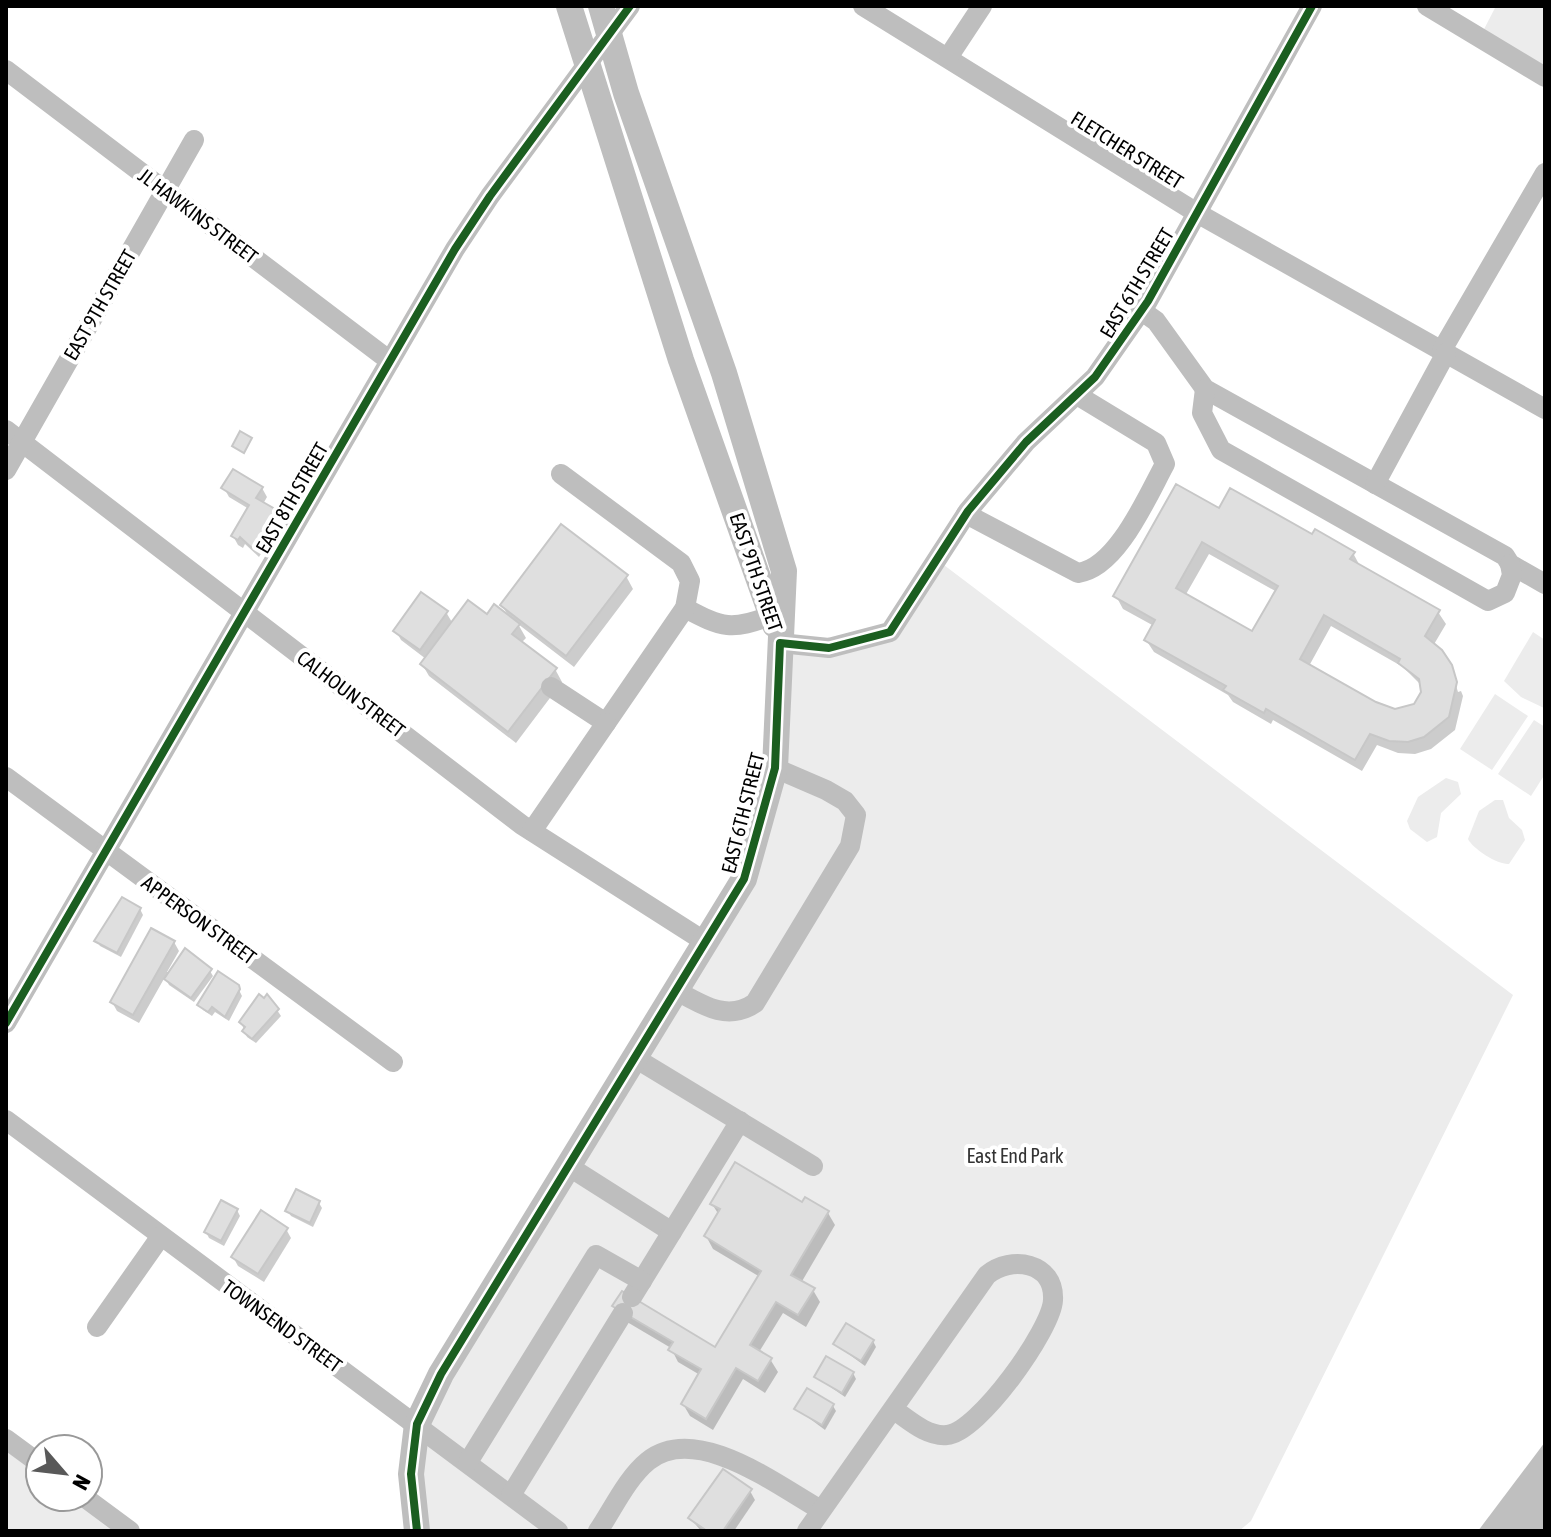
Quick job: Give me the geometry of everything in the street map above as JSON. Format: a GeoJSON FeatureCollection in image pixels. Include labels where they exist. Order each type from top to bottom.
{"type":"FeatureCollection","features":[{"type":"Feature","properties":{"kind":"main road","name":"EAST 9TH STREET"},"geometry":{"type":"LineString","coordinates":[[569,6],[681,360],[780,643]]}},
{"type":"Feature","properties":{"kind":"main road","name":"EAST 9TH STREET"},"geometry":{"type":"LineString","coordinates":[[601,6],[626,93],[724,373],[784,571],[780,643]]}},
{"type":"Feature","properties":{"kind":"main road","name":"EAST 6TH STREET"},"geometry":{"type":"LineString","coordinates":[[417,1531],[411,1474],[417,1424],[441,1374],[744,879],[775,768],[780,643]]}},
{"type":"Feature","properties":{"kind":"street","name":"EAST 8TH STREET"},"geometry":{"type":"LineString","coordinates":[[6,1023],[390,361],[490,196],[630,6]]}},
{"type":"Feature","properties":{"kind":"street","name":"FLETCHER STREET"},"geometry":{"type":"LineString","coordinates":[[863,6],[949,56],[1197,213],[1545,409]]}},
{"type":"Feature","properties":{"kind":"street"},"geometry":{"type":"LineString","coordinates":[[949,56],[982,6]]}},
{"type":"Feature","properties":{"kind":"street","name":"EAST 6TH STREET"},"geometry":{"type":"LineString","coordinates":[[780,643],[829,648],[890,632],[966,514],[1026,442],[1077,395],[1142,311],[1312,6]]}},
{"type":"Feature","properties":{"kind":"street"},"geometry":{"type":"LineString","coordinates":[[1427,6],[1545,77]]}},
{"type":"Feature","properties":{"kind":"street","name":"JL HAWKINS STREET"},"geometry":{"type":"LineString","coordinates":[[6,70],[390,361]]}},
{"type":"Feature","properties":{"kind":"street","name":"EAST 9TH STREET"},"geometry":{"type":"LineString","coordinates":[[6,470],[14,436],[194,140]]}},
{"type":"Feature","properties":{"kind":"street"},"geometry":{"type":"LineString","coordinates":[[1375,484],[1444,352],[1545,173]]}},
{"type":"Feature","properties":{"kind":"street"},"geometry":{"type":"LineString","coordinates":[[1142,311],[1156,321],[1205,389],[1505,556],[1512,575],[1505,593],[1488,601],[1391,549],[1221,450],[1202,413],[1205,389]]}},
{"type":"Feature","properties":{"kind":"street"},"geometry":{"type":"LineString","coordinates":[[966,514],[1078,573],[1092,571],[1110,555],[1165,464],[1163,454],[1156,443],[1077,395]]}},
{"type":"Feature","properties":{"kind":"street","name":"CALHOUN STREET"},"geometry":{"type":"LineString","coordinates":[[14,436],[532,831],[707,943]]}},
{"type":"Feature","properties":{"kind":"street"},"geometry":{"type":"LineString","coordinates":[[532,831],[685,608],[690,581],[681,563],[561,474]]}},
{"type":"Feature","properties":{"kind":"street"},"geometry":{"type":"LineString","coordinates":[[1510,564],[1545,584]]}},
{"type":"Feature","properties":{"kind":"street"},"geometry":{"type":"LineString","coordinates":[[685,608],[718,625],[732,628],[772,615]]}},
{"type":"Feature","properties":{"kind":"street"},"geometry":{"type":"LineString","coordinates":[[551,687],[606,723]]}},
{"type":"Feature","properties":{"kind":"street"},"geometry":{"type":"LineString","coordinates":[[677,991],[720,1011],[733,1013],[755,1003],[850,846],[856,815],[845,801],[775,768]]}},
{"type":"Feature","properties":{"kind":"street","name":"APPERSON STREET"},"geometry":{"type":"LineString","coordinates":[[6,777],[393,1062]]}},
{"type":"Feature","properties":{"kind":"street"},"geometry":{"type":"LineString","coordinates":[[635,1058],[813,1166]]}},
{"type":"Feature","properties":{"kind":"street","name":"TOWNSEND STREET"},"geometry":{"type":"LineString","coordinates":[[6,1120],[558,1531]]}},
{"type":"Feature","properties":{"kind":"street"},"geometry":{"type":"LineString","coordinates":[[511,1495],[740,1121]]}},
{"type":"Feature","properties":{"kind":"street"},"geometry":{"type":"LineString","coordinates":[[568,1166],[672,1232]]}},
{"type":"Feature","properties":{"kind":"street"},"geometry":{"type":"LineString","coordinates":[[97,1327],[161,1236]]}},
{"type":"Feature","properties":{"kind":"street"},"geometry":{"type":"LineString","coordinates":[[468,1462],[596,1255],[632,1297]]}},
{"type":"Feature","properties":{"kind":"street"},"geometry":{"type":"LineString","coordinates":[[807,1531],[987,1275],[999,1265],[1013,1261],[1038,1269],[1053,1292],[1050,1314],[994,1400],[978,1419],[965,1430],[941,1436],[917,1426],[893,1409]]}},
{"type":"Feature","properties":{"kind":"street"},"geometry":{"type":"LineString","coordinates":[[6,1439],[24,1452]]}},
{"type":"Feature","properties":{"kind":"street"},"geometry":{"type":"LineString","coordinates":[[598,1531],[646,1462],[666,1450],[682,1448],[737,1462],[821,1510]]}},
{"type":"Feature","properties":{"kind":"street"},"geometry":{"type":"LineString","coordinates":[[104,1512],[130,1531]]}},
{"type":"Feature","properties":{"kind":"green space"},"geometry":{"type":"Polygon","coordinates":[[[1496,6],[1545,6],[1545,74],[1480,37],[1496,6]]]}},
{"type":"Feature","properties":{"kind":"green space","name":"East End Park"},"geometry":{"type":"Polygon","coordinates":[[[936,559],[1513,995],[1251,1521],[1239,1531],[420,1531],[417,1424],[757,835],[780,643],[890,632],[936,559]]]}},
{"type":"Feature","properties":{"kind":"green space"},"geometry":{"type":"Polygon","coordinates":[[[1533,632],[1545,640],[1544,708],[1521,697],[1504,681],[1533,632]]]}},
{"type":"Feature","properties":{"kind":"green space"},"geometry":{"type":"Polygon","coordinates":[[[1495,694],[1528,716],[1492,770],[1460,749],[1495,694]]]}},
{"type":"Feature","properties":{"kind":"green space"},"geometry":{"type":"Polygon","coordinates":[[[1534,720],[1545,727],[1545,774],[1531,796],[1498,774],[1534,720]]]}},
{"type":"Feature","properties":{"kind":"green space"},"geometry":{"type":"Polygon","coordinates":[[[1446,778],[1458,782],[1461,794],[1441,813],[1437,837],[1427,842],[1410,829],[1407,821],[1418,797],[1446,778]]]}},
{"type":"Feature","properties":{"kind":"green space"},"geometry":{"type":"Polygon","coordinates":[[[1495,800],[1503,800],[1509,818],[1522,830],[1525,840],[1509,864],[1486,856],[1468,839],[1479,811],[1495,800]]]}},
{"type":"Feature","properties":{"kind":"green space"},"geometry":{"type":"Polygon","coordinates":[[[6,1451],[24,1464],[24,1513],[92,1513],[117,1531],[6,1531],[6,1451]]]}},
{"type":"Feature","properties":{"kind":"shaded area"},"geometry":{"type":"Polygon","coordinates":[[[1545,1442],[1545,1531],[1478,1531],[1545,1442]]]}},
{"type":"Feature","properties":{"kind":"building"},"geometry":{"type":"Polygon","coordinates":[[[240,431],[252,438],[244,453],[232,446],[240,431]]]}},
{"type":"Feature","properties":{"kind":"building"},"geometry":{"type":"Polygon","coordinates":[[[233,469],[263,487],[256,498],[277,510],[254,550],[240,537],[238,540],[231,536],[249,505],[221,488],[233,469]]]}},
{"type":"Feature","properties":{"kind":"building"},"geometry":{"type":"Polygon","coordinates":[[[1176,484],[1219,508],[1230,488],[1312,534],[1315,529],[1355,552],[1350,559],[1440,610],[1425,636],[1442,650],[1452,665],[1457,682],[1449,717],[1424,737],[1408,742],[1389,741],[1370,734],[1355,760],[1266,709],[1264,713],[1223,690],[1226,686],[1144,640],[1155,620],[1113,596],[1176,484]],[[1202,542],[1176,588],[1252,631],[1278,586],[1202,542]],[[1324,615],[1300,659],[1376,702],[1395,709],[1414,704],[1421,692],[1419,679],[1398,663],[1400,659],[1324,615]]]}},
{"type":"Feature","properties":{"kind":"building"},"geometry":{"type":"Polygon","coordinates":[[[561,524],[628,575],[566,656],[500,605],[561,524]]]}},
{"type":"Feature","properties":{"kind":"building"},"geometry":{"type":"Polygon","coordinates":[[[421,592],[448,611],[420,650],[393,631],[421,592]]]}},
{"type":"Feature","properties":{"kind":"building"},"geometry":{"type":"Polygon","coordinates":[[[468,600],[487,614],[494,604],[520,624],[512,634],[557,668],[508,732],[420,664],[468,600]]]}},
{"type":"Feature","properties":{"kind":"building"},"geometry":{"type":"Polygon","coordinates":[[[122,897],[141,908],[117,953],[94,941],[122,897]]]}},
{"type":"Feature","properties":{"kind":"building"},"geometry":{"type":"Polygon","coordinates":[[[151,928],[175,941],[133,1015],[110,1002],[151,928]]]}},
{"type":"Feature","properties":{"kind":"building"},"geometry":{"type":"Polygon","coordinates":[[[185,948],[212,969],[191,998],[164,979],[185,948]]]}},
{"type":"Feature","properties":{"kind":"building"},"geometry":{"type":"Polygon","coordinates":[[[218,971],[239,985],[240,989],[225,1017],[212,1007],[208,1012],[197,1005],[218,971]]]}},
{"type":"Feature","properties":{"kind":"building"},"geometry":{"type":"Polygon","coordinates":[[[259,994],[264,998],[267,994],[279,1009],[252,1039],[242,1031],[245,1027],[239,1022],[259,994]]]}},
{"type":"Feature","properties":{"kind":"building"},"geometry":{"type":"Polygon","coordinates":[[[735,1162],[802,1202],[805,1197],[829,1211],[791,1275],[815,1288],[798,1315],[776,1302],[750,1345],[772,1358],[758,1381],[736,1368],[706,1419],[681,1404],[701,1369],[668,1350],[673,1342],[612,1306],[622,1291],[715,1347],[761,1271],[704,1236],[720,1209],[710,1204],[735,1162]]]}},
{"type":"Feature","properties":{"kind":"building"},"geometry":{"type":"Polygon","coordinates":[[[296,1189],[320,1201],[310,1223],[285,1211],[296,1189]]]}},
{"type":"Feature","properties":{"kind":"building"},"geometry":{"type":"Polygon","coordinates":[[[221,1200],[238,1209],[221,1241],[204,1232],[221,1200]]]}},
{"type":"Feature","properties":{"kind":"building"},"geometry":{"type":"Polygon","coordinates":[[[261,1210],[288,1228],[258,1274],[231,1257],[261,1210]]]}},
{"type":"Feature","properties":{"kind":"building"},"geometry":{"type":"Polygon","coordinates":[[[846,1323],[874,1340],[861,1361],[833,1344],[846,1323]]]}},
{"type":"Feature","properties":{"kind":"building"},"geometry":{"type":"Polygon","coordinates":[[[826,1356],[854,1372],[842,1393],[814,1377],[826,1356]]]}},
{"type":"Feature","properties":{"kind":"building"},"geometry":{"type":"Polygon","coordinates":[[[807,1388],[834,1404],[822,1425],[794,1409],[807,1388]]]}},
{"type":"Feature","properties":{"kind":"building"},"geometry":{"type":"Polygon","coordinates":[[[723,1469],[752,1489],[723,1531],[707,1531],[688,1518],[723,1469]]]}},
{"type":"Feature","properties":{"kind":"cycle path"},"geometry":{"type":"LineString","coordinates":[[6,1023],[455,249],[490,196],[630,6]]}},
{"type":"Feature","properties":{"kind":"cycle path"},"geometry":{"type":"LineString","coordinates":[[417,1531],[411,1474],[417,1424],[441,1374],[744,879],[775,768],[780,643],[829,648],[890,632],[968,511],[1026,442],[1095,377],[1148,301],[1312,6]]}}]}
